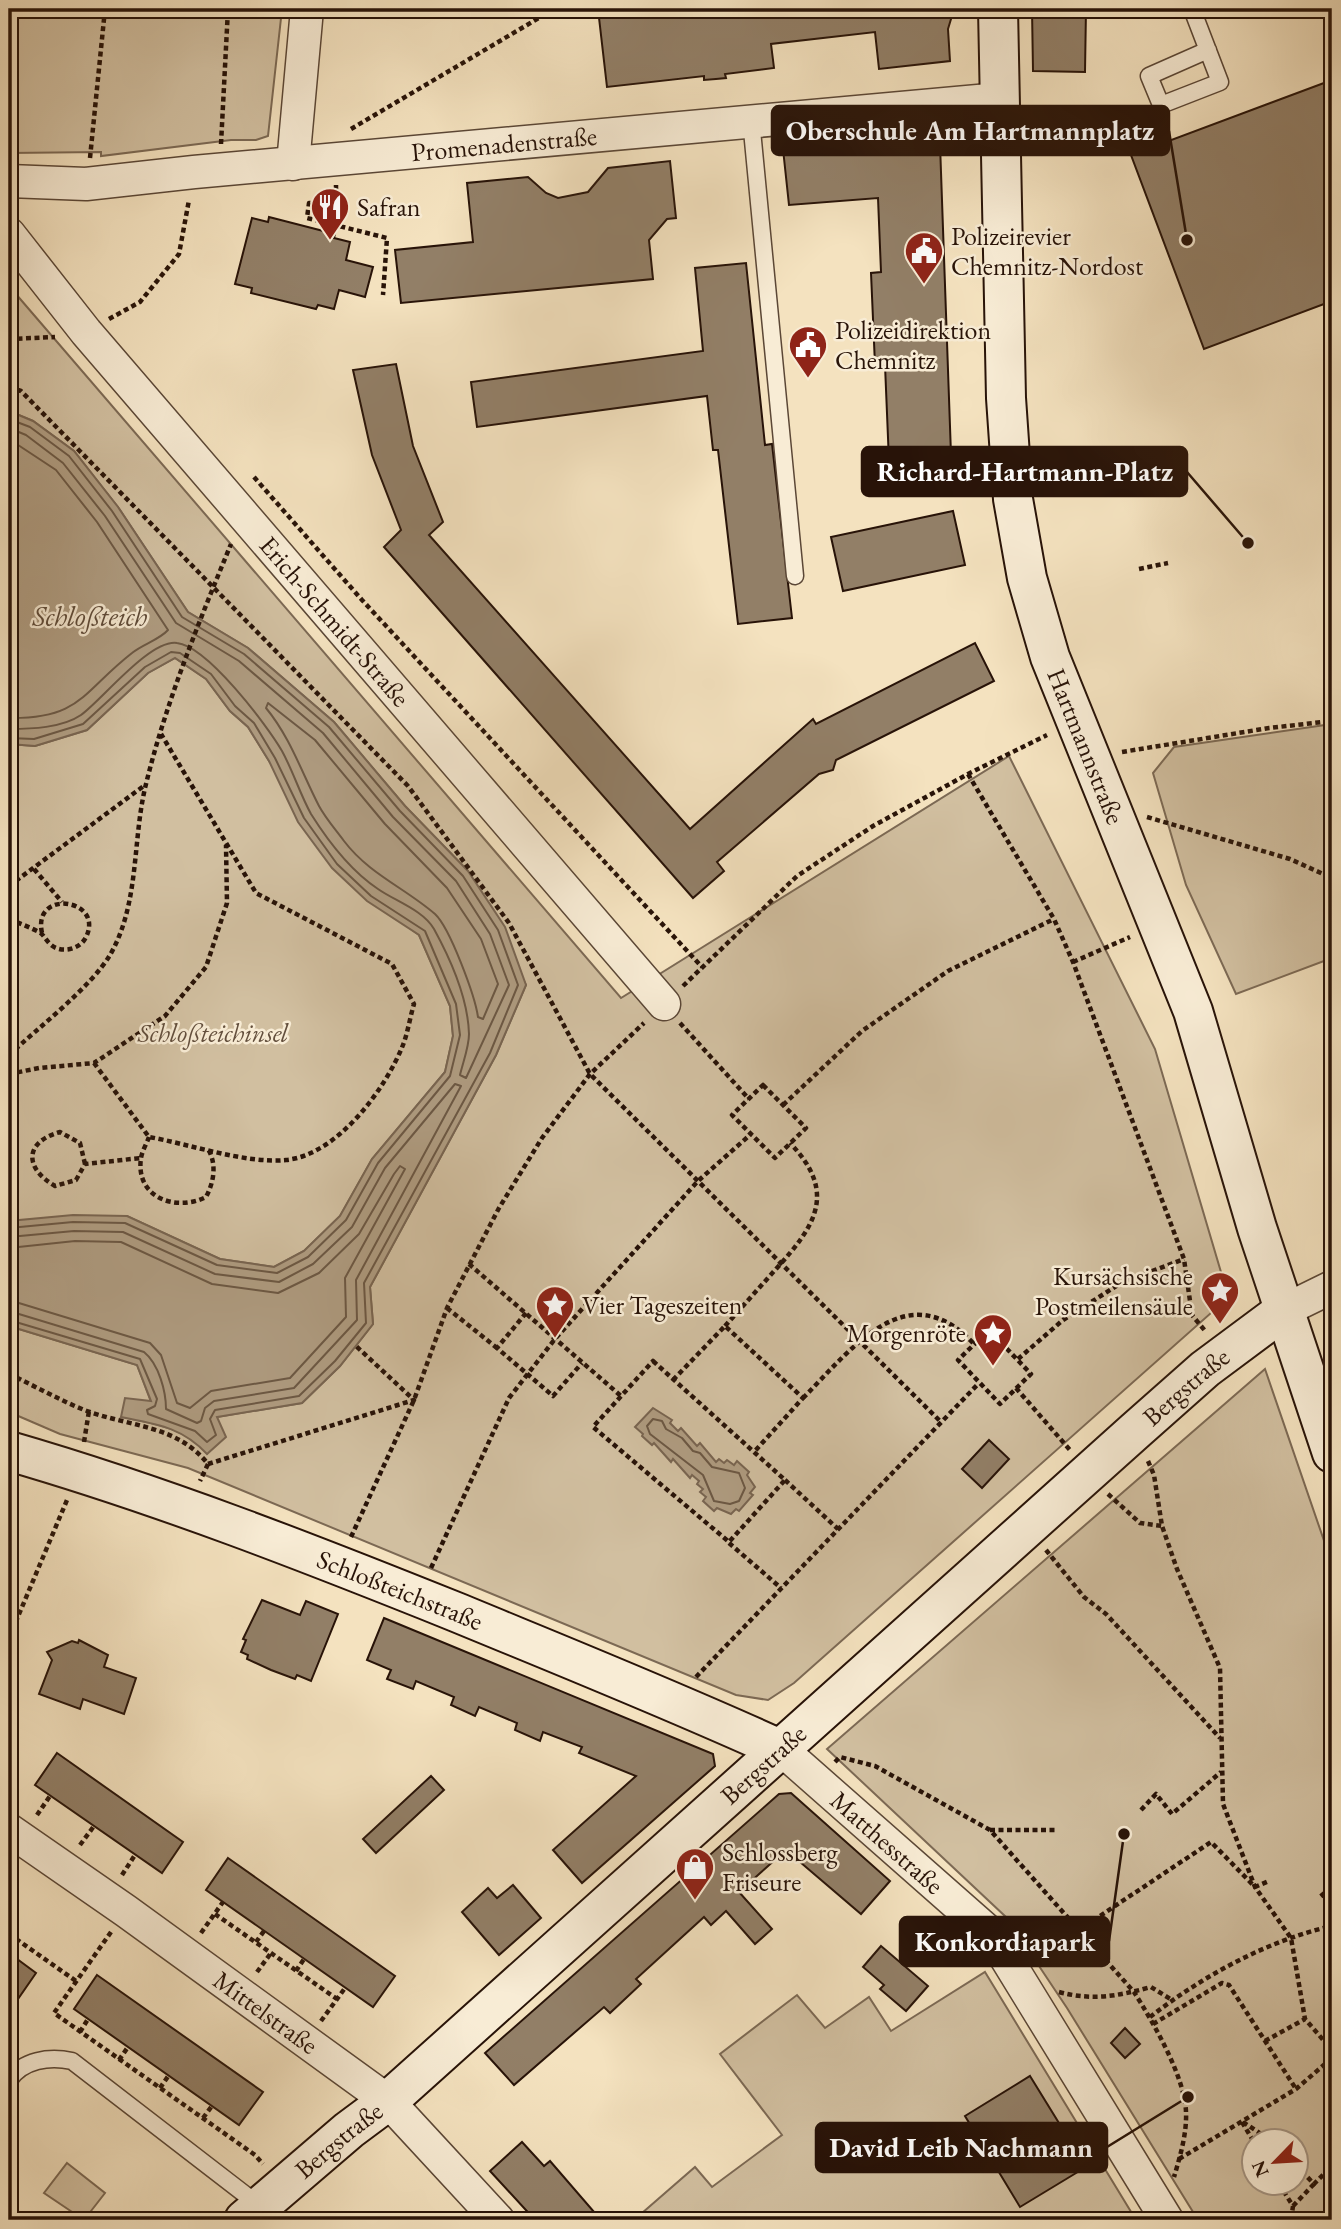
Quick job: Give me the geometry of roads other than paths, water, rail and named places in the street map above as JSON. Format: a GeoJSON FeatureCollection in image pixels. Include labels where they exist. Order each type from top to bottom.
{"type":"FeatureCollection","features":[{"type":"Feature","properties":{"kind":"main road","name":"Hartmannstraße"},"geometry":{"type":"LineString","coordinates":[[998,9],[1006,398],[1013,499],[1034,609],[1193,1011],[1283,1311],[1332,1453]]}},
{"type":"Feature","properties":{"kind":"main road","name":"Bergstraße"},"geometry":{"type":"LineString","coordinates":[[252,2213],[349,2130],[388,2101],[1135,1431],[1224,1355],[1283,1311]]}},
{"type":"Feature","properties":{"kind":"main road","name":"Schloßteichstraße"},"geometry":{"type":"LineString","coordinates":[[9,1451],[79,1471],[338,1565],[674,1701],[782,1750]]}},
{"type":"Feature","properties":{"kind":"street"},"geometry":{"type":"LineString","coordinates":[[293,163],[307,9]]}},
{"type":"Feature","properties":{"kind":"street","name":"Promenadenstraße"},"geometry":{"type":"LineString","coordinates":[[9,181],[86,184],[207,170],[1000,99]]}},
{"type":"Feature","properties":{"kind":"street","name":"Erich-Schmidt-Straße"},"geometry":{"type":"LineString","coordinates":[[9,234],[86,332],[243,517],[663,1004]]}},
{"type":"Feature","properties":{"kind":"street"},"geometry":{"type":"LineString","coordinates":[[1283,1311],[1332,1287]]}},
{"type":"Feature","properties":{"kind":"street","name":"Matthesstraße"},"geometry":{"type":"LineString","coordinates":[[782,1750],[992,1935],[1161,2210]]}},
{"type":"Feature","properties":{"kind":"street","name":"Mittelstraße"},"geometry":{"type":"LineString","coordinates":[[9,1830],[126,1911],[388,2101],[498,2220]]}},
{"type":"Feature","properties":{"kind":"lane"},"geometry":{"type":"LineString","coordinates":[[1192,9],[1208,50]]}},
{"type":"Feature","properties":{"kind":"lane"},"geometry":{"type":"LineString","coordinates":[[751,120],[795,576]]}},
{"type":"Feature","properties":{"kind":"lane"},"geometry":{"type":"LineString","coordinates":[[9,2080],[34,2061],[56,2057],[72,2061],[252,2213]]}},
{"type":"Feature","properties":{"kind":"water","name":"Schloßteich"},"geometry":{"type":"Polygon","coordinates":[[[9,411],[33,421],[74,451],[118,507],[188,612],[248,648],[334,722],[405,806],[468,871],[505,927],[526,985],[496,1055],[370,1287],[373,1324],[340,1366],[302,1403],[217,1417],[226,1437],[207,1454],[178,1432],[121,1417],[125,1398],[151,1401],[137,1365],[9,1326],[9,1221],[73,1215],[127,1216],[220,1259],[274,1267],[304,1251],[340,1216],[372,1159],[445,1072],[453,1036],[450,1006],[419,935],[367,901],[332,868],[298,822],[269,761],[248,727],[230,711],[206,679],[175,658],[148,673],[87,730],[35,746],[9,744],[9,411]]]}},
{"type":"Feature","properties":{"kind":"water"},"geometry":{"type":"Polygon","coordinates":[[[653,1408],[672,1420],[670,1423],[678,1431],[681,1428],[697,1446],[700,1443],[716,1462],[719,1459],[724,1463],[727,1460],[734,1465],[737,1461],[749,1472],[747,1475],[755,1487],[750,1493],[753,1495],[739,1511],[736,1509],[731,1514],[717,1508],[714,1511],[703,1501],[706,1497],[700,1492],[703,1489],[697,1484],[699,1481],[692,1475],[690,1478],[673,1459],[671,1462],[654,1443],[652,1445],[642,1436],[635,1427],[653,1408]]]}},
{"type":"Feature","properties":{"kind":"place","name":"Oberschule Am Hartmannplatz"},"geometry":{"type":"Point","coordinates":[1187,240]}},
{"type":"Feature","properties":{"kind":"place","name":"Safran"},"geometry":{"type":"Point","coordinates":[330,241]}},
{"type":"Feature","properties":{"kind":"place","name":"Polizeirevier Chemnitz-Nordost"},"geometry":{"type":"Point","coordinates":[924,285]}},
{"type":"Feature","properties":{"kind":"place","name":"Polizeidirektion Chemnitz"},"geometry":{"type":"Point","coordinates":[808,379]}},
{"type":"Feature","properties":{"kind":"place","name":"Richard-Hartmann-Platz"},"geometry":{"type":"Point","coordinates":[1248,543]}},
{"type":"Feature","properties":{"kind":"place","name":"Kursächsische Postmeilensäule"},"geometry":{"type":"Point","coordinates":[1220,1325]}},
{"type":"Feature","properties":{"kind":"place","name":"Vier Tageszeiten"},"geometry":{"type":"Point","coordinates":[555,1339]}},
{"type":"Feature","properties":{"kind":"place","name":"Morgenröte"},"geometry":{"type":"Point","coordinates":[993,1367]}},
{"type":"Feature","properties":{"kind":"place","name":"Konkordiapark"},"geometry":{"type":"Point","coordinates":[1124,1834]}},
{"type":"Feature","properties":{"kind":"place","name":"Schlossberg Friseure"},"geometry":{"type":"Point","coordinates":[695,1901]}},
{"type":"Feature","properties":{"kind":"place","name":"David Leib Nachmann"},"geometry":{"type":"Point","coordinates":[1188,2097]}},
{"type":"Feature","properties":{"kind":"park label","name":"Schloßteichinsel"},"geometry":{"type":"Point","coordinates":[213,1033]}}]}
